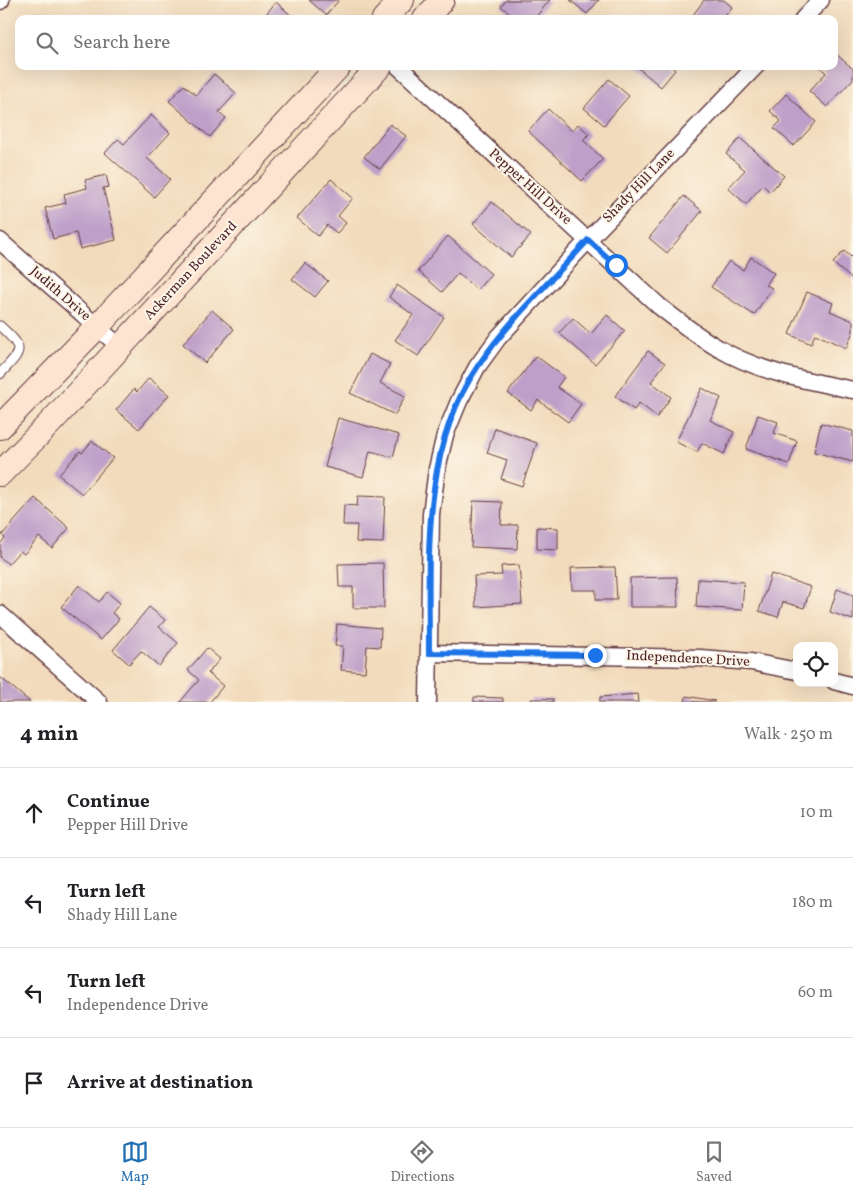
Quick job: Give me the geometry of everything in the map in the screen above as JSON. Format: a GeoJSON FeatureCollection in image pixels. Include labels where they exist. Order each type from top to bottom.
{"type":"FeatureCollection","features":[{"type":"Feature","properties":{"kind":"street"},"geometry":{"type":"LineString","coordinates":[[388,15],[402,0]]}},
{"type":"Feature","properties":{"kind":"street"},"geometry":{"type":"LineString","coordinates":[[428,15],[442,0]]}},
{"type":"Feature","properties":{"kind":"street"},"geometry":{"type":"LineString","coordinates":[[807,15],[821,0]]}},
{"type":"Feature","properties":{"kind":"street"},"geometry":{"type":"LineString","coordinates":[[0,427],[97,327],[335,70]]}},
{"type":"Feature","properties":{"kind":"street","name":"Ackerman Boulevard"},"geometry":{"type":"LineString","coordinates":[[0,474],[376,70]]}},
{"type":"Feature","properties":{"kind":"street","name":"Pepper Hill Drive"},"geometry":{"type":"LineString","coordinates":[[402,70],[659,306],[686,328],[719,349],[754,365],[774,372],[853,390]]}},
{"type":"Feature","properties":{"kind":"street","name":"Shady Hill Lane"},"geometry":{"type":"LineString","coordinates":[[428,702],[431,514],[436,469],[456,409],[477,367],[498,338],[588,240],[752,70]]}},
{"type":"Feature","properties":{"kind":"street","name":"Judith Drive"},"geometry":{"type":"LineString","coordinates":[[0,242],[120,347]]}},
{"type":"Feature","properties":{"kind":"street"},"geometry":{"type":"LineString","coordinates":[[0,614],[99,702]]}},
{"type":"Feature","properties":{"kind":"street","name":"Independence Drive"},"geometry":{"type":"LineString","coordinates":[[429,653],[700,658],[751,662],[793,670]]}},
{"type":"Feature","properties":{"kind":"street"},"geometry":{"type":"LineString","coordinates":[[838,682],[853,686]]}},
{"type":"Feature","properties":{"kind":"lane"},"geometry":{"type":"LineString","coordinates":[[0,326],[15,340],[19,349],[18,354],[0,374]]}},
{"type":"Feature","properties":{"kind":"building"},"geometry":{"type":"Polygon","coordinates":[[[309,0],[339,0],[326,15],[309,0]]]}},
{"type":"Feature","properties":{"kind":"building"},"geometry":{"type":"Polygon","coordinates":[[[506,0],[550,0],[537,15],[511,15],[501,6],[506,0]]]}},
{"type":"Feature","properties":{"kind":"building"},"geometry":{"type":"Polygon","coordinates":[[[570,0],[599,0],[587,14],[570,0]]]}},
{"type":"Feature","properties":{"kind":"building"},"geometry":{"type":"Polygon","coordinates":[[[704,0],[724,0],[732,7],[726,15],[693,15],[704,0]]]}},
{"type":"Feature","properties":{"kind":"building"},"geometry":{"type":"Polygon","coordinates":[[[276,2],[291,15],[265,15],[276,2]]]}},
{"type":"Feature","properties":{"kind":"building"},"geometry":{"type":"Polygon","coordinates":[[[838,56],[853,69],[853,79],[827,107],[809,91],[826,73],[823,70],[838,70],[838,56]]]}},
{"type":"Feature","properties":{"kind":"building"},"geometry":{"type":"Polygon","coordinates":[[[641,70],[675,70],[661,87],[641,70]]]}},
{"type":"Feature","properties":{"kind":"building"},"geometry":{"type":"Polygon","coordinates":[[[214,74],[236,93],[219,112],[226,118],[210,137],[169,101],[184,85],[196,95],[214,74]]]}},
{"type":"Feature","properties":{"kind":"building"},"geometry":{"type":"Polygon","coordinates":[[[609,79],[629,96],[604,125],[584,108],[609,79]]]}},
{"type":"Feature","properties":{"kind":"building"},"geometry":{"type":"Polygon","coordinates":[[[786,94],[816,122],[794,146],[774,128],[781,121],[770,111],[786,94]]]}},
{"type":"Feature","properties":{"kind":"building"},"geometry":{"type":"Polygon","coordinates":[[[548,109],[572,131],[578,124],[589,134],[583,140],[603,159],[582,181],[528,131],[548,109]]]}},
{"type":"Feature","properties":{"kind":"building"},"geometry":{"type":"Polygon","coordinates":[[[151,115],[170,133],[147,158],[170,179],[154,197],[105,153],[118,139],[124,144],[151,115]]]}},
{"type":"Feature","properties":{"kind":"building"},"geometry":{"type":"Polygon","coordinates":[[[390,124],[406,136],[380,169],[364,157],[390,124]]]}},
{"type":"Feature","properties":{"kind":"building"},"geometry":{"type":"Polygon","coordinates":[[[740,138],[784,176],[770,192],[763,185],[746,204],[728,188],[745,170],[726,154],[740,138]]]}},
{"type":"Feature","properties":{"kind":"building"},"geometry":{"type":"Polygon","coordinates":[[[106,175],[109,187],[103,188],[116,240],[80,249],[76,233],[53,239],[45,208],[66,203],[64,194],[87,188],[85,180],[106,175]]]}},
{"type":"Feature","properties":{"kind":"building"},"geometry":{"type":"Polygon","coordinates":[[[331,179],[353,198],[338,216],[346,223],[337,233],[327,225],[318,236],[297,218],[331,179]]]}},
{"type":"Feature","properties":{"kind":"building"},"geometry":{"type":"Polygon","coordinates":[[[684,196],[702,211],[667,253],[649,238],[684,196]]]}},
{"type":"Feature","properties":{"kind":"building"},"geometry":{"type":"Polygon","coordinates":[[[492,202],[531,235],[511,257],[473,224],[492,202]]]}},
{"type":"Feature","properties":{"kind":"building"},"geometry":{"type":"Polygon","coordinates":[[[448,236],[491,274],[477,290],[458,273],[442,292],[418,271],[448,236]]]}},
{"type":"Feature","properties":{"kind":"building"},"geometry":{"type":"Polygon","coordinates":[[[844,251],[851,257],[853,255],[853,280],[833,263],[844,251]]]}},
{"type":"Feature","properties":{"kind":"building"},"geometry":{"type":"Polygon","coordinates":[[[751,257],[774,273],[766,285],[772,288],[754,315],[711,287],[729,261],[743,270],[751,257]]]}},
{"type":"Feature","properties":{"kind":"building"},"geometry":{"type":"Polygon","coordinates":[[[305,263],[328,281],[315,297],[292,279],[305,263]]]}},
{"type":"Feature","properties":{"kind":"building"},"geometry":{"type":"Polygon","coordinates":[[[397,285],[444,317],[418,356],[395,340],[413,315],[389,297],[397,285]]]}},
{"type":"Feature","properties":{"kind":"building"},"geometry":{"type":"Polygon","coordinates":[[[807,292],[833,303],[830,311],[853,321],[853,332],[846,348],[815,334],[811,344],[789,334],[807,292]]]}},
{"type":"Feature","properties":{"kind":"building"},"geometry":{"type":"Polygon","coordinates":[[[212,310],[234,329],[205,363],[183,344],[212,310]]]}},
{"type":"Feature","properties":{"kind":"building"},"geometry":{"type":"Polygon","coordinates":[[[607,315],[625,331],[595,364],[559,333],[573,318],[591,334],[607,315]]]}},
{"type":"Feature","properties":{"kind":"building"},"geometry":{"type":"Polygon","coordinates":[[[648,351],[665,363],[651,382],[671,397],[657,417],[639,403],[634,410],[615,396],[648,351]]]}},
{"type":"Feature","properties":{"kind":"building"},"geometry":{"type":"Polygon","coordinates":[[[370,354],[390,364],[380,383],[405,396],[395,415],[350,393],[370,354]]]}},
{"type":"Feature","properties":{"kind":"building"},"geometry":{"type":"Polygon","coordinates":[[[536,356],[564,377],[557,387],[581,404],[568,422],[538,400],[531,410],[508,393],[536,356]]]}},
{"type":"Feature","properties":{"kind":"building"},"geometry":{"type":"Polygon","coordinates":[[[149,378],[169,395],[139,429],[116,410],[134,389],[137,392],[149,378]]]}},
{"type":"Feature","properties":{"kind":"building"},"geometry":{"type":"Polygon","coordinates":[[[702,388],[721,398],[710,420],[734,432],[724,454],[702,443],[697,452],[676,442],[702,388]]]}},
{"type":"Feature","properties":{"kind":"building"},"geometry":{"type":"Polygon","coordinates":[[[758,415],[778,422],[774,433],[797,441],[789,464],[746,449],[758,415]]]}},
{"type":"Feature","properties":{"kind":"building"},"geometry":{"type":"Polygon","coordinates":[[[338,418],[399,435],[393,457],[370,451],[363,477],[325,467],[338,418]]]}},
{"type":"Feature","properties":{"kind":"building"},"geometry":{"type":"Polygon","coordinates":[[[821,423],[853,431],[853,462],[814,452],[821,423]]]}},
{"type":"Feature","properties":{"kind":"building"},"geometry":{"type":"Polygon","coordinates":[[[495,428],[537,443],[522,486],[501,479],[507,460],[487,453],[495,428]]]}},
{"type":"Feature","properties":{"kind":"building"},"geometry":{"type":"Polygon","coordinates":[[[92,441],[113,458],[82,494],[59,475],[80,451],[82,453],[92,441]]]}},
{"type":"Feature","properties":{"kind":"building"},"geometry":{"type":"Polygon","coordinates":[[[358,496],[385,497],[383,543],[356,542],[357,525],[343,525],[344,505],[357,506],[358,496]]]}},
{"type":"Feature","properties":{"kind":"building"},"geometry":{"type":"Polygon","coordinates":[[[35,498],[69,528],[52,548],[39,537],[24,554],[20,551],[8,564],[0,557],[0,544],[5,538],[2,535],[35,498]]]}},
{"type":"Feature","properties":{"kind":"building"},"geometry":{"type":"Polygon","coordinates":[[[473,501],[502,502],[501,525],[518,525],[517,549],[471,547],[473,501]]]}},
{"type":"Feature","properties":{"kind":"building"},"geometry":{"type":"Polygon","coordinates":[[[537,527],[558,528],[558,550],[537,549],[537,527]]]}},
{"type":"Feature","properties":{"kind":"building"},"geometry":{"type":"Polygon","coordinates":[[[383,563],[384,608],[353,608],[353,587],[339,587],[338,564],[383,563]]]}},
{"type":"Feature","properties":{"kind":"building"},"geometry":{"type":"Polygon","coordinates":[[[519,565],[522,604],[476,607],[474,576],[502,575],[501,566],[519,565]]]}},
{"type":"Feature","properties":{"kind":"building"},"geometry":{"type":"Polygon","coordinates":[[[615,567],[617,600],[596,600],[596,590],[572,590],[571,568],[615,567]]]}},
{"type":"Feature","properties":{"kind":"building"},"geometry":{"type":"Polygon","coordinates":[[[771,574],[811,587],[804,608],[783,602],[778,617],[759,611],[771,574]]]}},
{"type":"Feature","properties":{"kind":"building"},"geometry":{"type":"Polygon","coordinates":[[[677,577],[678,607],[630,607],[630,578],[677,577]]]}},
{"type":"Feature","properties":{"kind":"building"},"geometry":{"type":"Polygon","coordinates":[[[698,579],[744,582],[742,610],[696,607],[698,579]]]}},
{"type":"Feature","properties":{"kind":"building"},"geometry":{"type":"Polygon","coordinates":[[[79,585],[99,602],[107,592],[120,603],[112,613],[119,619],[101,640],[61,607],[79,585]]]}},
{"type":"Feature","properties":{"kind":"building"},"geometry":{"type":"Polygon","coordinates":[[[837,589],[853,595],[853,620],[830,612],[837,589]]]}},
{"type":"Feature","properties":{"kind":"building"},"geometry":{"type":"Polygon","coordinates":[[[149,607],[165,620],[159,627],[178,643],[159,666],[141,651],[129,664],[113,650],[149,607]]]}},
{"type":"Feature","properties":{"kind":"building"},"geometry":{"type":"Polygon","coordinates":[[[337,624],[381,628],[380,647],[367,646],[365,672],[341,670],[343,646],[335,646],[337,624]]]}},
{"type":"Feature","properties":{"kind":"building"},"geometry":{"type":"Polygon","coordinates":[[[207,648],[220,659],[208,673],[223,686],[210,702],[180,702],[199,680],[188,670],[207,648]]]}},
{"type":"Feature","properties":{"kind":"building"},"geometry":{"type":"Polygon","coordinates":[[[0,677],[30,702],[0,702],[0,677]]]}},
{"type":"Feature","properties":{"kind":"building"},"geometry":{"type":"Polygon","coordinates":[[[638,694],[639,702],[600,702],[600,697],[638,694]]]}},
{"type":"Feature","properties":{"kind":"building"},"geometry":{"type":"Polygon","coordinates":[[[686,696],[715,701],[685,702],[686,696]]]}},
{"type":"Feature","properties":{"kind":"building"},"geometry":{"type":"Polygon","coordinates":[[[474,697],[503,698],[503,702],[474,702],[474,697]]]}},
{"type":"Feature","properties":{"kind":"building"},"geometry":{"type":"Polygon","coordinates":[[[531,699],[553,699],[553,702],[531,702],[531,699]]]}},
{"type":"Feature","properties":{"kind":"route"},"geometry":{"type":"LineString","coordinates":[[595,655],[429,653],[431,514],[436,469],[446,435],[459,401],[477,367],[498,338],[588,240],[616,265]]}}]}
